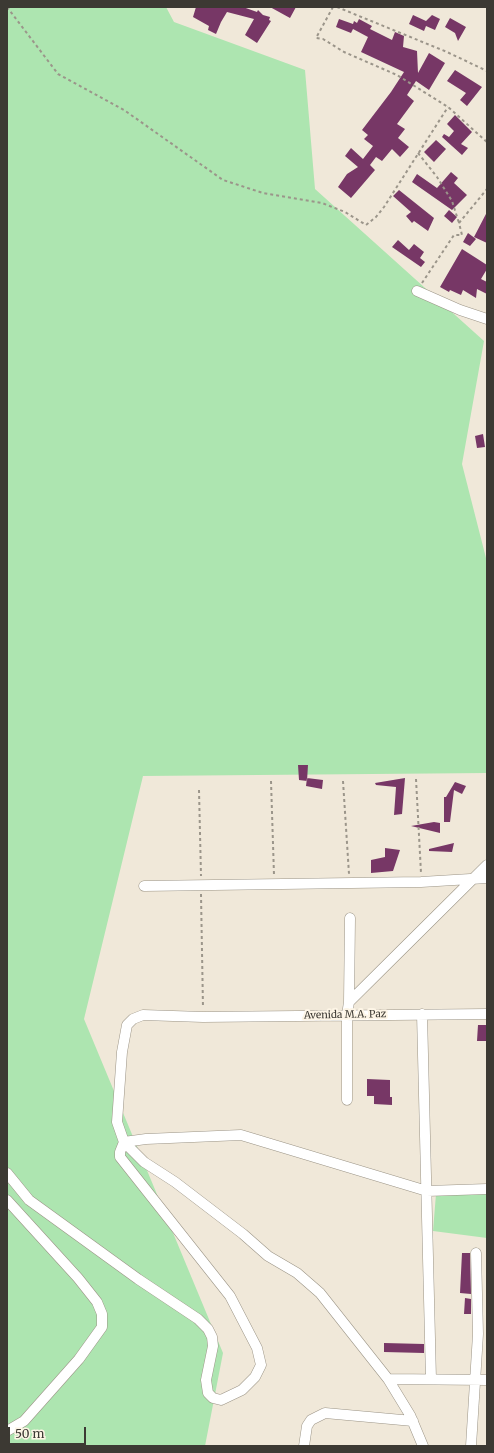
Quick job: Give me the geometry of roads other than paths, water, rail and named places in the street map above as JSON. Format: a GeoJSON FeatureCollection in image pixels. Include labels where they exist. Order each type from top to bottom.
{"type":"FeatureCollection","features":[{"type":"Feature","properties":{"kind":"street"},"geometry":{"type":"LineString","coordinates":[[416,291],[460,310],[487,318]]}},
{"type":"Feature","properties":{"kind":"street"},"geometry":{"type":"LineString","coordinates":[[349,1002],[487,865]]}},
{"type":"Feature","properties":{"kind":"street"},"geometry":{"type":"LineString","coordinates":[[144,886],[421,882],[487,878]]}},
{"type":"Feature","properties":{"kind":"street"},"geometry":{"type":"LineString","coordinates":[[347,1100],[347,1015],[349,1002],[350,918]]}},
{"type":"Feature","properties":{"kind":"street"},"geometry":{"type":"LineString","coordinates":[[422,1014],[431,1379]]}},
{"type":"Feature","properties":{"kind":"street","name":"Avenida M.A. Paz"},"geometry":{"type":"LineString","coordinates":[[124,1142],[117,1122],[122,1052],[127,1025],[133,1019],[143,1015],[203,1017],[487,1014]]}},
{"type":"Feature","properties":{"kind":"street"},"geometry":{"type":"LineString","coordinates":[[124,1142],[146,1139],[241,1134],[426,1191],[487,1189]]}},
{"type":"Feature","properties":{"kind":"street"},"geometry":{"type":"LineString","coordinates":[[7,1173],[29,1200],[138,1279],[198,1319],[208,1329],[212,1337],[213,1346],[206,1380],[208,1393],[213,1398],[221,1400],[242,1390],[255,1377],[262,1365],[258,1348],[230,1296],[120,1157],[120,1152],[124,1142]]}},
{"type":"Feature","properties":{"kind":"street"},"geometry":{"type":"LineString","coordinates":[[124,1142],[144,1162],[175,1182],[268,1256],[297,1273],[320,1293],[388,1379],[413,1421],[423,1446]]}},
{"type":"Feature","properties":{"kind":"street"},"geometry":{"type":"LineString","coordinates":[[7,1200],[78,1278],[97,1302],[102,1314],[102,1328],[80,1359],[24,1421],[7,1431]]}},
{"type":"Feature","properties":{"kind":"street"},"geometry":{"type":"LineString","coordinates":[[471,1446],[475,1380],[482,1334],[476,1253]]}},
{"type":"Feature","properties":{"kind":"street"},"geometry":{"type":"LineString","coordinates":[[388,1379],[487,1380]]}},
{"type":"Feature","properties":{"kind":"street"},"geometry":{"type":"LineString","coordinates":[[304,1446],[307,1426],[311,1420],[325,1413],[413,1421]]}}]}
